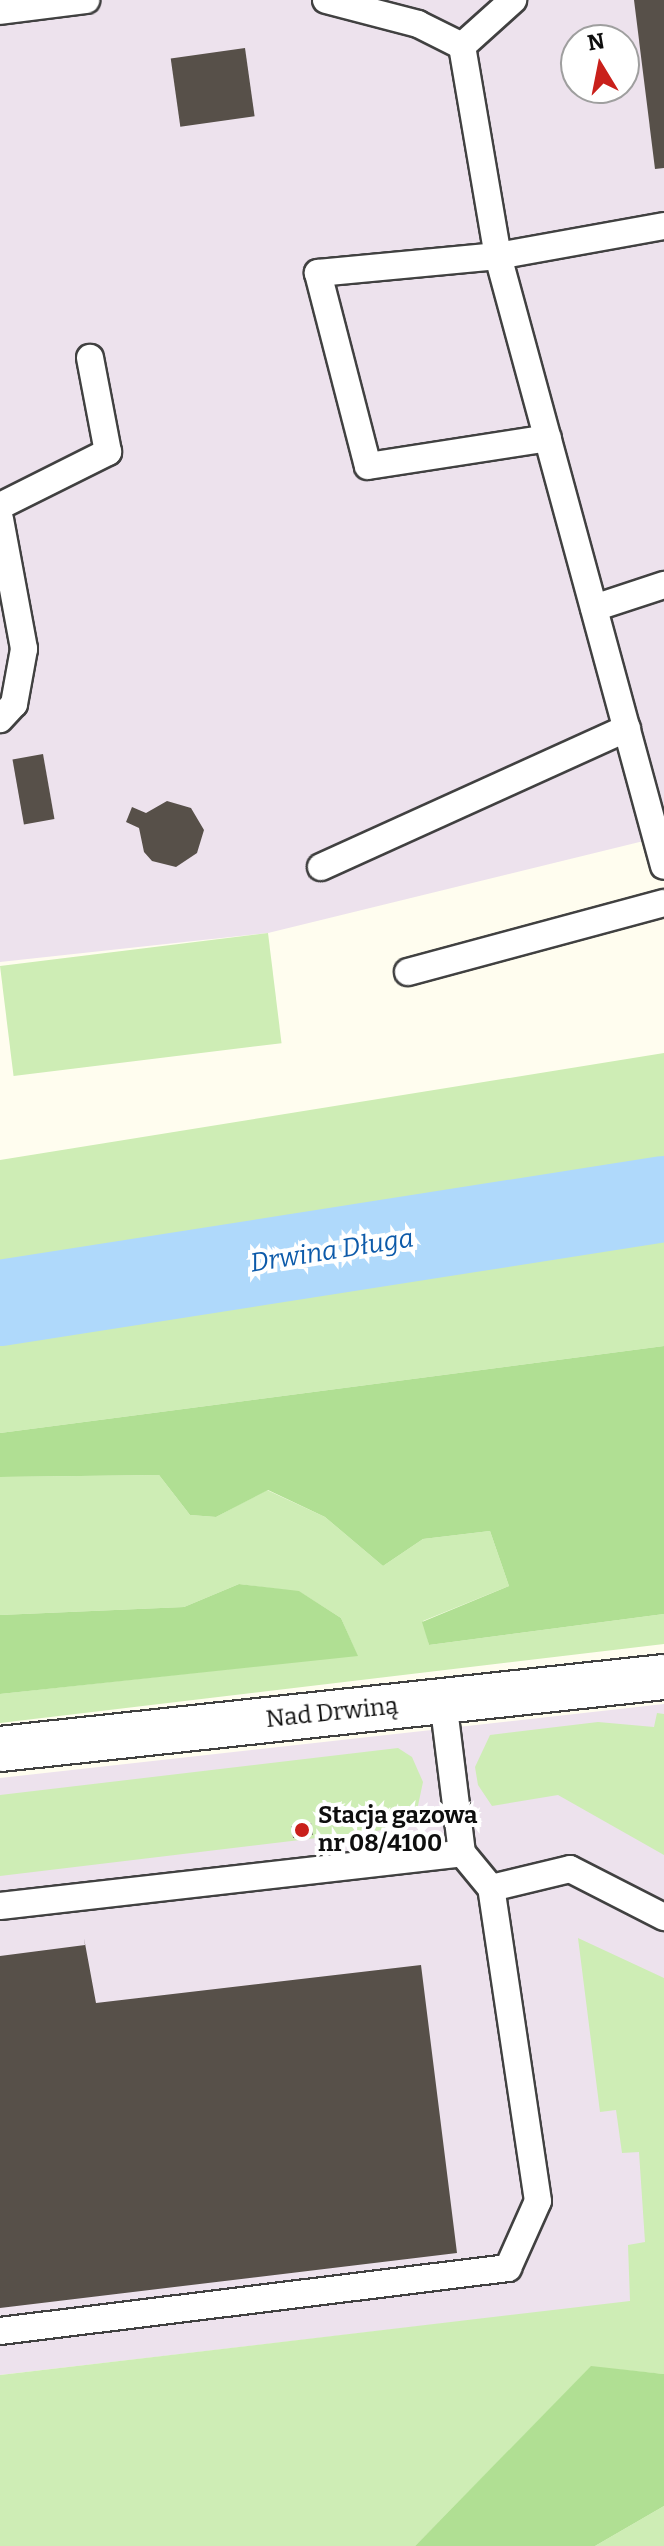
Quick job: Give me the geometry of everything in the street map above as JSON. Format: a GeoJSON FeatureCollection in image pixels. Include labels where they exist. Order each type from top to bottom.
{"type":"FeatureCollection","features":[{"type":"Feature","properties":{"kind":"street","name":"Nad Drwiną"},"geometry":{"type":"LineString","coordinates":[[0,1749],[664,1677]]}},
{"type":"Feature","properties":{"kind":"lane"},"geometry":{"type":"LineString","coordinates":[[0,11],[86,0]]}},
{"type":"Feature","properties":{"kind":"lane"},"geometry":{"type":"LineString","coordinates":[[326,0],[418,24],[462,46]]}},
{"type":"Feature","properties":{"kind":"lane"},"geometry":{"type":"LineString","coordinates":[[462,46],[513,0]]}},
{"type":"Feature","properties":{"kind":"lane"},"geometry":{"type":"LineString","coordinates":[[462,46],[498,256],[664,866]]}},
{"type":"Feature","properties":{"kind":"lane"},"geometry":{"type":"LineString","coordinates":[[548,438],[368,466],[318,273],[498,256],[664,226]]}},
{"type":"Feature","properties":{"kind":"lane"},"geometry":{"type":"LineString","coordinates":[[0,506],[108,452],[90,358]]}},
{"type":"Feature","properties":{"kind":"lane"},"geometry":{"type":"LineString","coordinates":[[0,519],[24,649],[14,704],[0,719]]}},
{"type":"Feature","properties":{"kind":"lane"},"geometry":{"type":"LineString","coordinates":[[594,608],[664,585]]}},
{"type":"Feature","properties":{"kind":"lane"},"geometry":{"type":"LineString","coordinates":[[321,867],[627,728]]}},
{"type":"Feature","properties":{"kind":"lane"},"geometry":{"type":"LineString","coordinates":[[408,972],[664,903]]}},
{"type":"Feature","properties":{"kind":"lane"},"geometry":{"type":"LineString","coordinates":[[0,2331],[508,2268],[538,2201],[491,1888],[462,1853],[443,1700]]}},
{"type":"Feature","properties":{"kind":"lane"},"geometry":{"type":"LineString","coordinates":[[0,1906],[462,1853]]}},
{"type":"Feature","properties":{"kind":"lane"},"geometry":{"type":"LineString","coordinates":[[491,1888],[570,1869],[664,1917]]}},
{"type":"Feature","properties":{"kind":"shaded area"},"geometry":{"type":"Polygon","coordinates":[[[0,0],[664,0],[664,836],[268,933],[0,962],[0,0]]]}},
{"type":"Feature","properties":{"kind":"shaded area"},"geometry":{"type":"Polygon","coordinates":[[[664,1704],[664,2298],[0,2375],[0,1778],[664,1704]]]}},
{"type":"Feature","properties":{"kind":"green space"},"geometry":{"type":"Polygon","coordinates":[[[268,933],[282,1043],[14,1076],[0,966],[268,933]]]}},
{"type":"Feature","properties":{"kind":"green space"},"geometry":{"type":"Polygon","coordinates":[[[664,1053],[664,1346],[0,1433],[0,1160],[664,1053]]]}},
{"type":"Feature","properties":{"kind":"green space"},"geometry":{"type":"Polygon","coordinates":[[[664,1346],[664,1614],[429,1645],[422,1622],[509,1586],[490,1531],[423,1539],[383,1566],[325,1517],[268,1490],[216,1517],[190,1515],[159,1475],[0,1477],[0,1433],[664,1346]]]}},
{"type":"Feature","properties":{"kind":"green space"},"geometry":{"type":"Polygon","coordinates":[[[159,1475],[190,1515],[216,1517],[267,1490],[325,1517],[383,1566],[423,1539],[490,1531],[509,1586],[423,1621],[429,1645],[664,1614],[664,1644],[0,1723],[0,1694],[357,1655],[341,1618],[300,1592],[239,1584],[184,1607],[0,1615],[0,1477],[159,1475]]]}},
{"type":"Feature","properties":{"kind":"green space"},"geometry":{"type":"Polygon","coordinates":[[[239,1584],[299,1591],[341,1618],[358,1656],[0,1694],[0,1615],[184,1607],[239,1584]]]}},
{"type":"Feature","properties":{"kind":"green space"},"geometry":{"type":"Polygon","coordinates":[[[657,1713],[664,1714],[664,1855],[558,1795],[492,1806],[478,1785],[475,1767],[490,1735],[598,1722],[654,1727],[657,1713]]]}},
{"type":"Feature","properties":{"kind":"green space"},"geometry":{"type":"Polygon","coordinates":[[[398,1748],[412,1757],[423,1782],[416,1815],[392,1829],[0,1876],[0,1795],[398,1748]]]}},
{"type":"Feature","properties":{"kind":"green space"},"geometry":{"type":"Polygon","coordinates":[[[578,1938],[664,1978],[664,2374],[591,2367],[415,2546],[0,2546],[0,2375],[630,2301],[628,2245],[645,2242],[639,2152],[622,2153],[616,2110],[600,2112],[578,1938]]]}},
{"type":"Feature","properties":{"kind":"green space"},"geometry":{"type":"Polygon","coordinates":[[[591,2366],[664,2374],[664,2506],[595,2546],[415,2546],[591,2366]]]}},
{"type":"Feature","properties":{"kind":"green space"},"geometry":{"type":"Polygon","coordinates":[[[664,2506],[664,2546],[595,2546],[664,2506]]]}},
{"type":"Feature","properties":{"kind":"building"},"geometry":{"type":"Polygon","coordinates":[[[634,0],[664,0],[664,168],[655,169],[640,48],[640,24],[637,24],[634,0]]]}},
{"type":"Feature","properties":{"kind":"building"},"geometry":{"type":"Polygon","coordinates":[[[245,48],[255,116],[180,127],[171,58],[245,48]]]}},
{"type":"Feature","properties":{"kind":"building"},"geometry":{"type":"Polygon","coordinates":[[[43,754],[54,819],[24,824],[12,759],[43,754]]]}},
{"type":"Feature","properties":{"kind":"building"},"geometry":{"type":"Polygon","coordinates":[[[167,801],[191,808],[204,830],[197,853],[176,867],[152,861],[144,852],[139,828],[126,822],[132,807],[146,813],[167,801]]]}},
{"type":"Feature","properties":{"kind":"building","name":"Stacja gazowa nr 08/4100"},"geometry":{"type":"Polygon","coordinates":[[[311,1823],[313,1835],[293,1838],[291,1826],[311,1823]]]}},
{"type":"Feature","properties":{"kind":"building"},"geometry":{"type":"Polygon","coordinates":[[[84,1938],[96,2003],[421,1965],[457,2253],[0,2308],[0,1956],[85,1945],[84,1938]]]}},
{"type":"Feature","properties":{"kind":"waterway","name":"Drwina Długa"},"geometry":{"type":"LineString","coordinates":[[0,1303],[664,1199]]}},
{"type":"Feature","properties":{"kind":"place","name":"Stacja gazowa nr 08/4100"},"geometry":{"type":"Point","coordinates":[302,1830]}}]}
